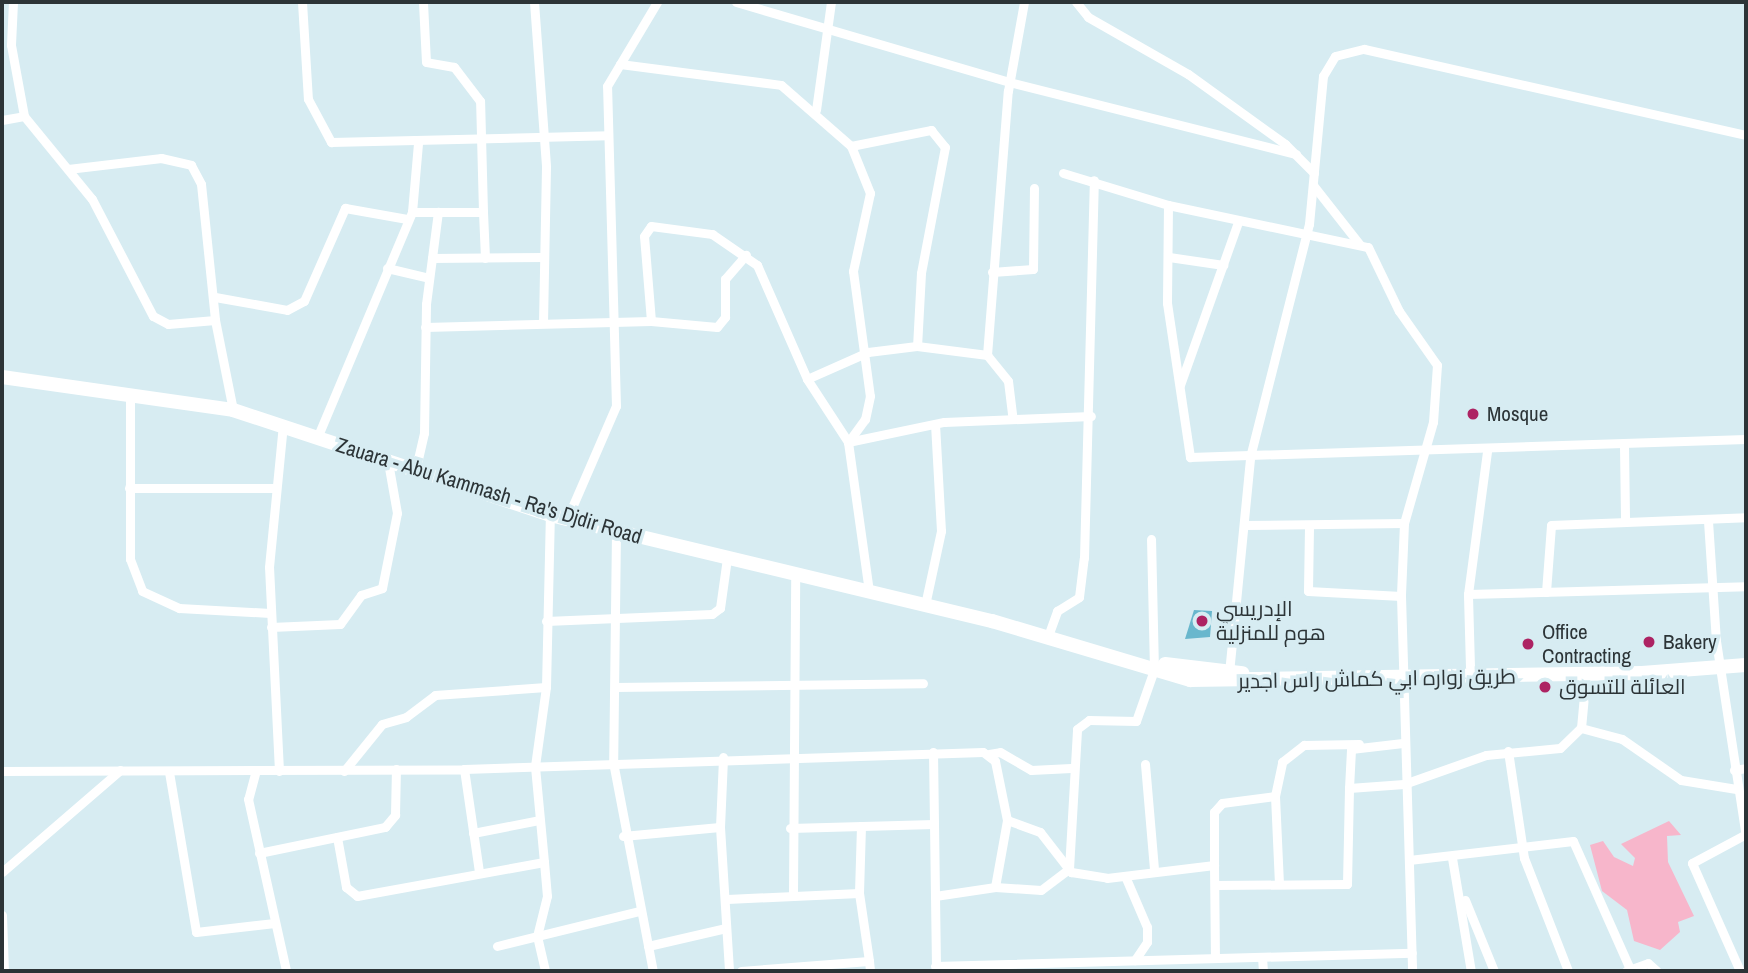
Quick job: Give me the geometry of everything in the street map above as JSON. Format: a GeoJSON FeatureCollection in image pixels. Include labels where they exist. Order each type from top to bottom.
{"type":"FeatureCollection","features":[{"type":"Feature","properties":{"kind":"main road","name":"Zauara - Abu Kammash - Ra's Djdir Road"},"geometry":{"type":"LineString","coordinates":[[2,377],[130,391],[233,410],[550,515],[925,605],[1048,636],[1136,662]]}},
{"type":"Feature","properties":{"kind":"main road"},"geometry":{"type":"LineString","coordinates":[[1191,675],[1408,673],[1470,667],[1720,662],[1746,655]]}},
{"type":"Feature","properties":{"kind":"main road","name":"طريق زواره ابي كماش راس اجدير"},"geometry":{"type":"LineString","coordinates":[[1136,662],[1191,675],[1586,674],[1720,662],[1746,665]]}},
{"type":"Feature","properties":{"kind":"street"},"geometry":{"type":"LineString","coordinates":[[13,2],[11,45],[24,116],[92,199],[153,316],[167,324],[215,320]]}},
{"type":"Feature","properties":{"kind":"street"},"geometry":{"type":"LineString","coordinates":[[302,2],[308,99],[323,137],[337,144],[478,143],[608,135]]}},
{"type":"Feature","properties":{"kind":"street"},"geometry":{"type":"LineString","coordinates":[[422,2],[426,62],[454,67],[466,78],[480,101],[478,143],[485,258]]}},
{"type":"Feature","properties":{"kind":"street"},"geometry":{"type":"LineString","coordinates":[[534,2],[544,139],[543,322]]}},
{"type":"Feature","properties":{"kind":"street"},"geometry":{"type":"LineString","coordinates":[[567,519],[616,406],[607,86],[657,2]]}},
{"type":"Feature","properties":{"kind":"street"},"geometry":{"type":"LineString","coordinates":[[736,2],[1009,82],[1296,154]]}},
{"type":"Feature","properties":{"kind":"street"},"geometry":{"type":"LineString","coordinates":[[816,110],[831,2]]}},
{"type":"Feature","properties":{"kind":"street"},"geometry":{"type":"LineString","coordinates":[[1012,415],[1007,382],[988,355],[992,272],[1009,82],[1024,2]]}},
{"type":"Feature","properties":{"kind":"street"},"geometry":{"type":"LineString","coordinates":[[1076,2],[1088,17],[1188,74],[1296,154],[1314,173]]}},
{"type":"Feature","properties":{"kind":"street"},"geometry":{"type":"LineString","coordinates":[[1229,673],[1250,457],[1305,237],[1323,76],[1335,56],[1353,48],[1746,135]]}},
{"type":"Feature","properties":{"kind":"street"},"geometry":{"type":"LineString","coordinates":[[620,64],[781,85],[816,110],[851,146],[870,193],[853,271],[869,352],[870,396],[864,419],[848,442]]}},
{"type":"Feature","properties":{"kind":"street"},"geometry":{"type":"LineString","coordinates":[[2,120],[24,116]]}},
{"type":"Feature","properties":{"kind":"street"},"geometry":{"type":"LineString","coordinates":[[851,146],[931,130],[945,147],[921,273],[917,346]]}},
{"type":"Feature","properties":{"kind":"street"},"geometry":{"type":"LineString","coordinates":[[317,438],[409,216],[418,143]]}},
{"type":"Feature","properties":{"kind":"street"},"geometry":{"type":"LineString","coordinates":[[68,169],[161,158],[191,165],[201,184],[215,297],[215,320],[233,410]]}},
{"type":"Feature","properties":{"kind":"street"},"geometry":{"type":"LineString","coordinates":[[1063,173],[1094,180],[1168,205],[1238,222],[1305,237],[1360,245]]}},
{"type":"Feature","properties":{"kind":"street"},"geometry":{"type":"LineString","coordinates":[[1048,636],[1056,611],[1079,597],[1091,415],[1094,180]]}},
{"type":"Feature","properties":{"kind":"street"},"geometry":{"type":"LineString","coordinates":[[1312,186],[1360,245],[1375,254],[1399,311],[1439,370],[1404,523],[1401,596],[1408,673],[1403,743],[1412,971]]}},
{"type":"Feature","properties":{"kind":"street"},"geometry":{"type":"LineString","coordinates":[[992,272],[1033,269],[1034,188]]}},
{"type":"Feature","properties":{"kind":"street"},"geometry":{"type":"LineString","coordinates":[[1168,205],[1167,303],[1190,457],[1423,449],[1487,451],[1746,439]]}},
{"type":"Feature","properties":{"kind":"street"},"geometry":{"type":"LineString","coordinates":[[215,297],[287,310],[304,301],[345,208],[409,216],[438,212],[483,212]]}},
{"type":"Feature","properties":{"kind":"street"},"geometry":{"type":"LineString","coordinates":[[415,472],[424,433],[425,327],[438,212]]}},
{"type":"Feature","properties":{"kind":"street"},"geometry":{"type":"LineString","coordinates":[[1178,389],[1238,222]]}},
{"type":"Feature","properties":{"kind":"street"},"geometry":{"type":"LineString","coordinates":[[651,321],[644,236],[651,226],[712,234],[757,265],[807,379],[848,442],[869,591]]}},
{"type":"Feature","properties":{"kind":"street"},"geometry":{"type":"LineString","coordinates":[[425,327],[651,321],[705,329],[722,324],[725,279],[746,255]]}},
{"type":"Feature","properties":{"kind":"street"},"geometry":{"type":"LineString","coordinates":[[432,258],[544,257]]}},
{"type":"Feature","properties":{"kind":"street"},"geometry":{"type":"LineString","coordinates":[[1169,257],[1223,265]]}},
{"type":"Feature","properties":{"kind":"street"},"geometry":{"type":"LineString","coordinates":[[387,268],[429,278]]}},
{"type":"Feature","properties":{"kind":"street"},"geometry":{"type":"LineString","coordinates":[[807,379],[869,352],[917,346],[988,355]]}},
{"type":"Feature","properties":{"kind":"street"},"geometry":{"type":"LineString","coordinates":[[130,391],[130,559],[142,590],[179,608],[270,613]]}},
{"type":"Feature","properties":{"kind":"street"},"geometry":{"type":"LineString","coordinates":[[848,442],[935,425],[1012,415],[1091,415]]}},
{"type":"Feature","properties":{"kind":"street"},"geometry":{"type":"LineString","coordinates":[[279,771],[270,613],[274,488],[283,425]]}},
{"type":"Feature","properties":{"kind":"street"},"geometry":{"type":"LineString","coordinates":[[925,605],[941,531],[935,425]]}},
{"type":"Feature","properties":{"kind":"street"},"geometry":{"type":"LineString","coordinates":[[1624,446],[1625,520]]}},
{"type":"Feature","properties":{"kind":"street"},"geometry":{"type":"LineString","coordinates":[[1470,667],[1468,594],[1487,451]]}},
{"type":"Feature","properties":{"kind":"street"},"geometry":{"type":"LineString","coordinates":[[271,627],[340,624],[361,595],[382,588],[397,513],[388,462]]}},
{"type":"Feature","properties":{"kind":"street"},"geometry":{"type":"LineString","coordinates":[[129,488],[274,488]]}},
{"type":"Feature","properties":{"kind":"street"},"geometry":{"type":"LineString","coordinates":[[545,971],[537,936],[547,896],[535,766],[546,688],[545,621],[550,515]]}},
{"type":"Feature","properties":{"kind":"street"},"geometry":{"type":"LineString","coordinates":[[1546,592],[1551,525],[1625,520],[1708,521],[1746,517]]}},
{"type":"Feature","properties":{"kind":"street"},"geometry":{"type":"LineString","coordinates":[[1708,521],[1710,589],[1736,789],[1746,835],[1692,863],[1740,971]]}},
{"type":"Feature","properties":{"kind":"street"},"geometry":{"type":"LineString","coordinates":[[1244,525],[1309,527],[1404,523]]}},
{"type":"Feature","properties":{"kind":"street"},"geometry":{"type":"LineString","coordinates":[[1309,527],[1308,591],[1401,596]]}},
{"type":"Feature","properties":{"kind":"street"},"geometry":{"type":"LineString","coordinates":[[616,531],[610,621],[615,687],[613,762],[623,836],[653,971]]}},
{"type":"Feature","properties":{"kind":"street"},"geometry":{"type":"LineString","coordinates":[[1069,869],[1071,768],[1077,729],[1089,720],[1141,717],[1154,666],[1151,539]]}},
{"type":"Feature","properties":{"kind":"street"},"geometry":{"type":"LineString","coordinates":[[545,621],[610,621],[718,611],[727,558]]}},
{"type":"Feature","properties":{"kind":"street"},"geometry":{"type":"LineString","coordinates":[[793,894],[789,755],[797,685],[795,575]]}},
{"type":"Feature","properties":{"kind":"street"},"geometry":{"type":"LineString","coordinates":[[1468,594],[1746,586]]}},
{"type":"Feature","properties":{"kind":"street"},"geometry":{"type":"LineString","coordinates":[[1349,788],[1404,784],[1507,751],[1560,748],[1581,728],[1586,674]]}},
{"type":"Feature","properties":{"kind":"street"},"geometry":{"type":"LineString","coordinates":[[615,687],[923,683]]}},
{"type":"Feature","properties":{"kind":"street"},"geometry":{"type":"LineString","coordinates":[[344,771],[382,724],[406,717],[435,695],[546,688]]}},
{"type":"Feature","properties":{"kind":"street"},"geometry":{"type":"LineString","coordinates":[[1581,728],[1622,739],[1681,780],[1736,789]]}},
{"type":"Feature","properties":{"kind":"street"},"geometry":{"type":"LineString","coordinates":[[1279,884],[1275,796],[1282,762],[1291,751],[1326,741],[1359,744],[1403,743]]}},
{"type":"Feature","properties":{"kind":"street"},"geometry":{"type":"LineString","coordinates":[[1216,885],[1351,881],[1348,753],[1359,744]]}},
{"type":"Feature","properties":{"kind":"street"},"geometry":{"type":"LineString","coordinates":[[1507,751],[1523,852],[1568,971]]}},
{"type":"Feature","properties":{"kind":"street"},"geometry":{"type":"LineString","coordinates":[[2,771],[464,769],[723,757],[933,752],[1000,752],[1031,770],[1071,768]]}},
{"type":"Feature","properties":{"kind":"street"},"geometry":{"type":"LineString","coordinates":[[933,752],[936,968],[1058,967],[1135,960],[1412,953]]}},
{"type":"Feature","properties":{"kind":"street"},"geometry":{"type":"LineString","coordinates":[[989,754],[1007,820],[995,887]]}},
{"type":"Feature","properties":{"kind":"street"},"geometry":{"type":"LineString","coordinates":[[723,757],[720,827],[727,899],[729,971]]}},
{"type":"Feature","properties":{"kind":"street"},"geometry":{"type":"LineString","coordinates":[[1145,764],[1154,869]]}},
{"type":"Feature","properties":{"kind":"street"},"geometry":{"type":"LineString","coordinates":[[1734,769],[1746,768]]}},
{"type":"Feature","properties":{"kind":"street"},"geometry":{"type":"LineString","coordinates":[[259,853],[393,822],[396,769]]}},
{"type":"Feature","properties":{"kind":"street"},"geometry":{"type":"LineString","coordinates":[[464,769],[479,872]]}},
{"type":"Feature","properties":{"kind":"street"},"geometry":{"type":"LineString","coordinates":[[2,872],[120,770]]}},
{"type":"Feature","properties":{"kind":"street"},"geometry":{"type":"LineString","coordinates":[[256,770],[248,799],[286,971]]}},
{"type":"Feature","properties":{"kind":"street"},"geometry":{"type":"LineString","coordinates":[[169,772],[196,932],[274,923]]}},
{"type":"Feature","properties":{"kind":"street"},"geometry":{"type":"LineString","coordinates":[[1215,958],[1214,812],[1222,803],[1275,796]]}},
{"type":"Feature","properties":{"kind":"street"},"geometry":{"type":"LineString","coordinates":[[473,833],[539,820]]}},
{"type":"Feature","properties":{"kind":"street"},"geometry":{"type":"LineString","coordinates":[[1007,820],[1040,832],[1069,869],[1086,877],[1125,876],[1154,869],[1214,865]]}},
{"type":"Feature","properties":{"kind":"street"},"geometry":{"type":"LineString","coordinates":[[790,828],[933,824]]}},
{"type":"Feature","properties":{"kind":"street"},"geometry":{"type":"LineString","coordinates":[[861,826],[859,893],[870,971]]}},
{"type":"Feature","properties":{"kind":"street"},"geometry":{"type":"LineString","coordinates":[[623,836],[720,827]]}},
{"type":"Feature","properties":{"kind":"street"},"geometry":{"type":"LineString","coordinates":[[337,837],[346,887],[357,896],[544,862]]}},
{"type":"Feature","properties":{"kind":"street"},"geometry":{"type":"LineString","coordinates":[[1409,860],[1523,852],[1577,843],[1627,970],[1648,963],[1657,971]]}},
{"type":"Feature","properties":{"kind":"street"},"geometry":{"type":"LineString","coordinates":[[1452,858],[1459,885],[1471,971]]}},
{"type":"Feature","properties":{"kind":"street"},"geometry":{"type":"LineString","coordinates":[[934,896],[995,887],[1041,890],[1069,869]]}},
{"type":"Feature","properties":{"kind":"street"},"geometry":{"type":"LineString","coordinates":[[1125,876],[1147,927],[1147,942],[1135,960]]}},
{"type":"Feature","properties":{"kind":"street"},"geometry":{"type":"LineString","coordinates":[[1459,885],[1494,971]]}},
{"type":"Feature","properties":{"kind":"street"},"geometry":{"type":"LineString","coordinates":[[727,899],[859,893]]}},
{"type":"Feature","properties":{"kind":"street"},"geometry":{"type":"LineString","coordinates":[[497,946],[640,911]]}},
{"type":"Feature","properties":{"kind":"street"},"geometry":{"type":"LineString","coordinates":[[2,915],[4,971]]}},
{"type":"Feature","properties":{"kind":"street"},"geometry":{"type":"LineString","coordinates":[[648,946],[726,928]]}},
{"type":"Feature","properties":{"kind":"street"},"geometry":{"type":"LineString","coordinates":[[1262,957],[1263,971]]}},
{"type":"Feature","properties":{"kind":"street"},"geometry":{"type":"LineString","coordinates":[[741,971],[869,961]]}},
{"type":"Feature","properties":{"kind":"shaded area"},"geometry":{"type":"Polygon","coordinates":[[[1669,821],[1681,835],[1667,836],[1668,862],[1694,916],[1678,922],[1680,932],[1660,950],[1634,941],[1627,910],[1602,891],[1590,845],[1603,841],[1614,857],[1633,866],[1635,858],[1621,844],[1669,821]]]}},
{"type":"Feature","properties":{"kind":"building","name":"الإدريسي هوم للمنزلية"},"geometry":{"type":"Polygon","coordinates":[[[1194,610],[1212,611],[1210,637],[1185,639],[1194,610]]]}},
{"type":"Feature","properties":{"kind":"place","name":"Mosque"},"geometry":{"type":"Point","coordinates":[1473,414]}},
{"type":"Feature","properties":{"kind":"place","name":"الإدريسي هوم للمنزلية"},"geometry":{"type":"Point","coordinates":[1202,621]}},
{"type":"Feature","properties":{"kind":"place","name":"Bakery"},"geometry":{"type":"Point","coordinates":[1649,642]}},
{"type":"Feature","properties":{"kind":"place","name":"Office Contracting"},"geometry":{"type":"Point","coordinates":[1528,644]}},
{"type":"Feature","properties":{"kind":"place","name":"العائلة للتسوق"},"geometry":{"type":"Point","coordinates":[1545,687]}}]}
